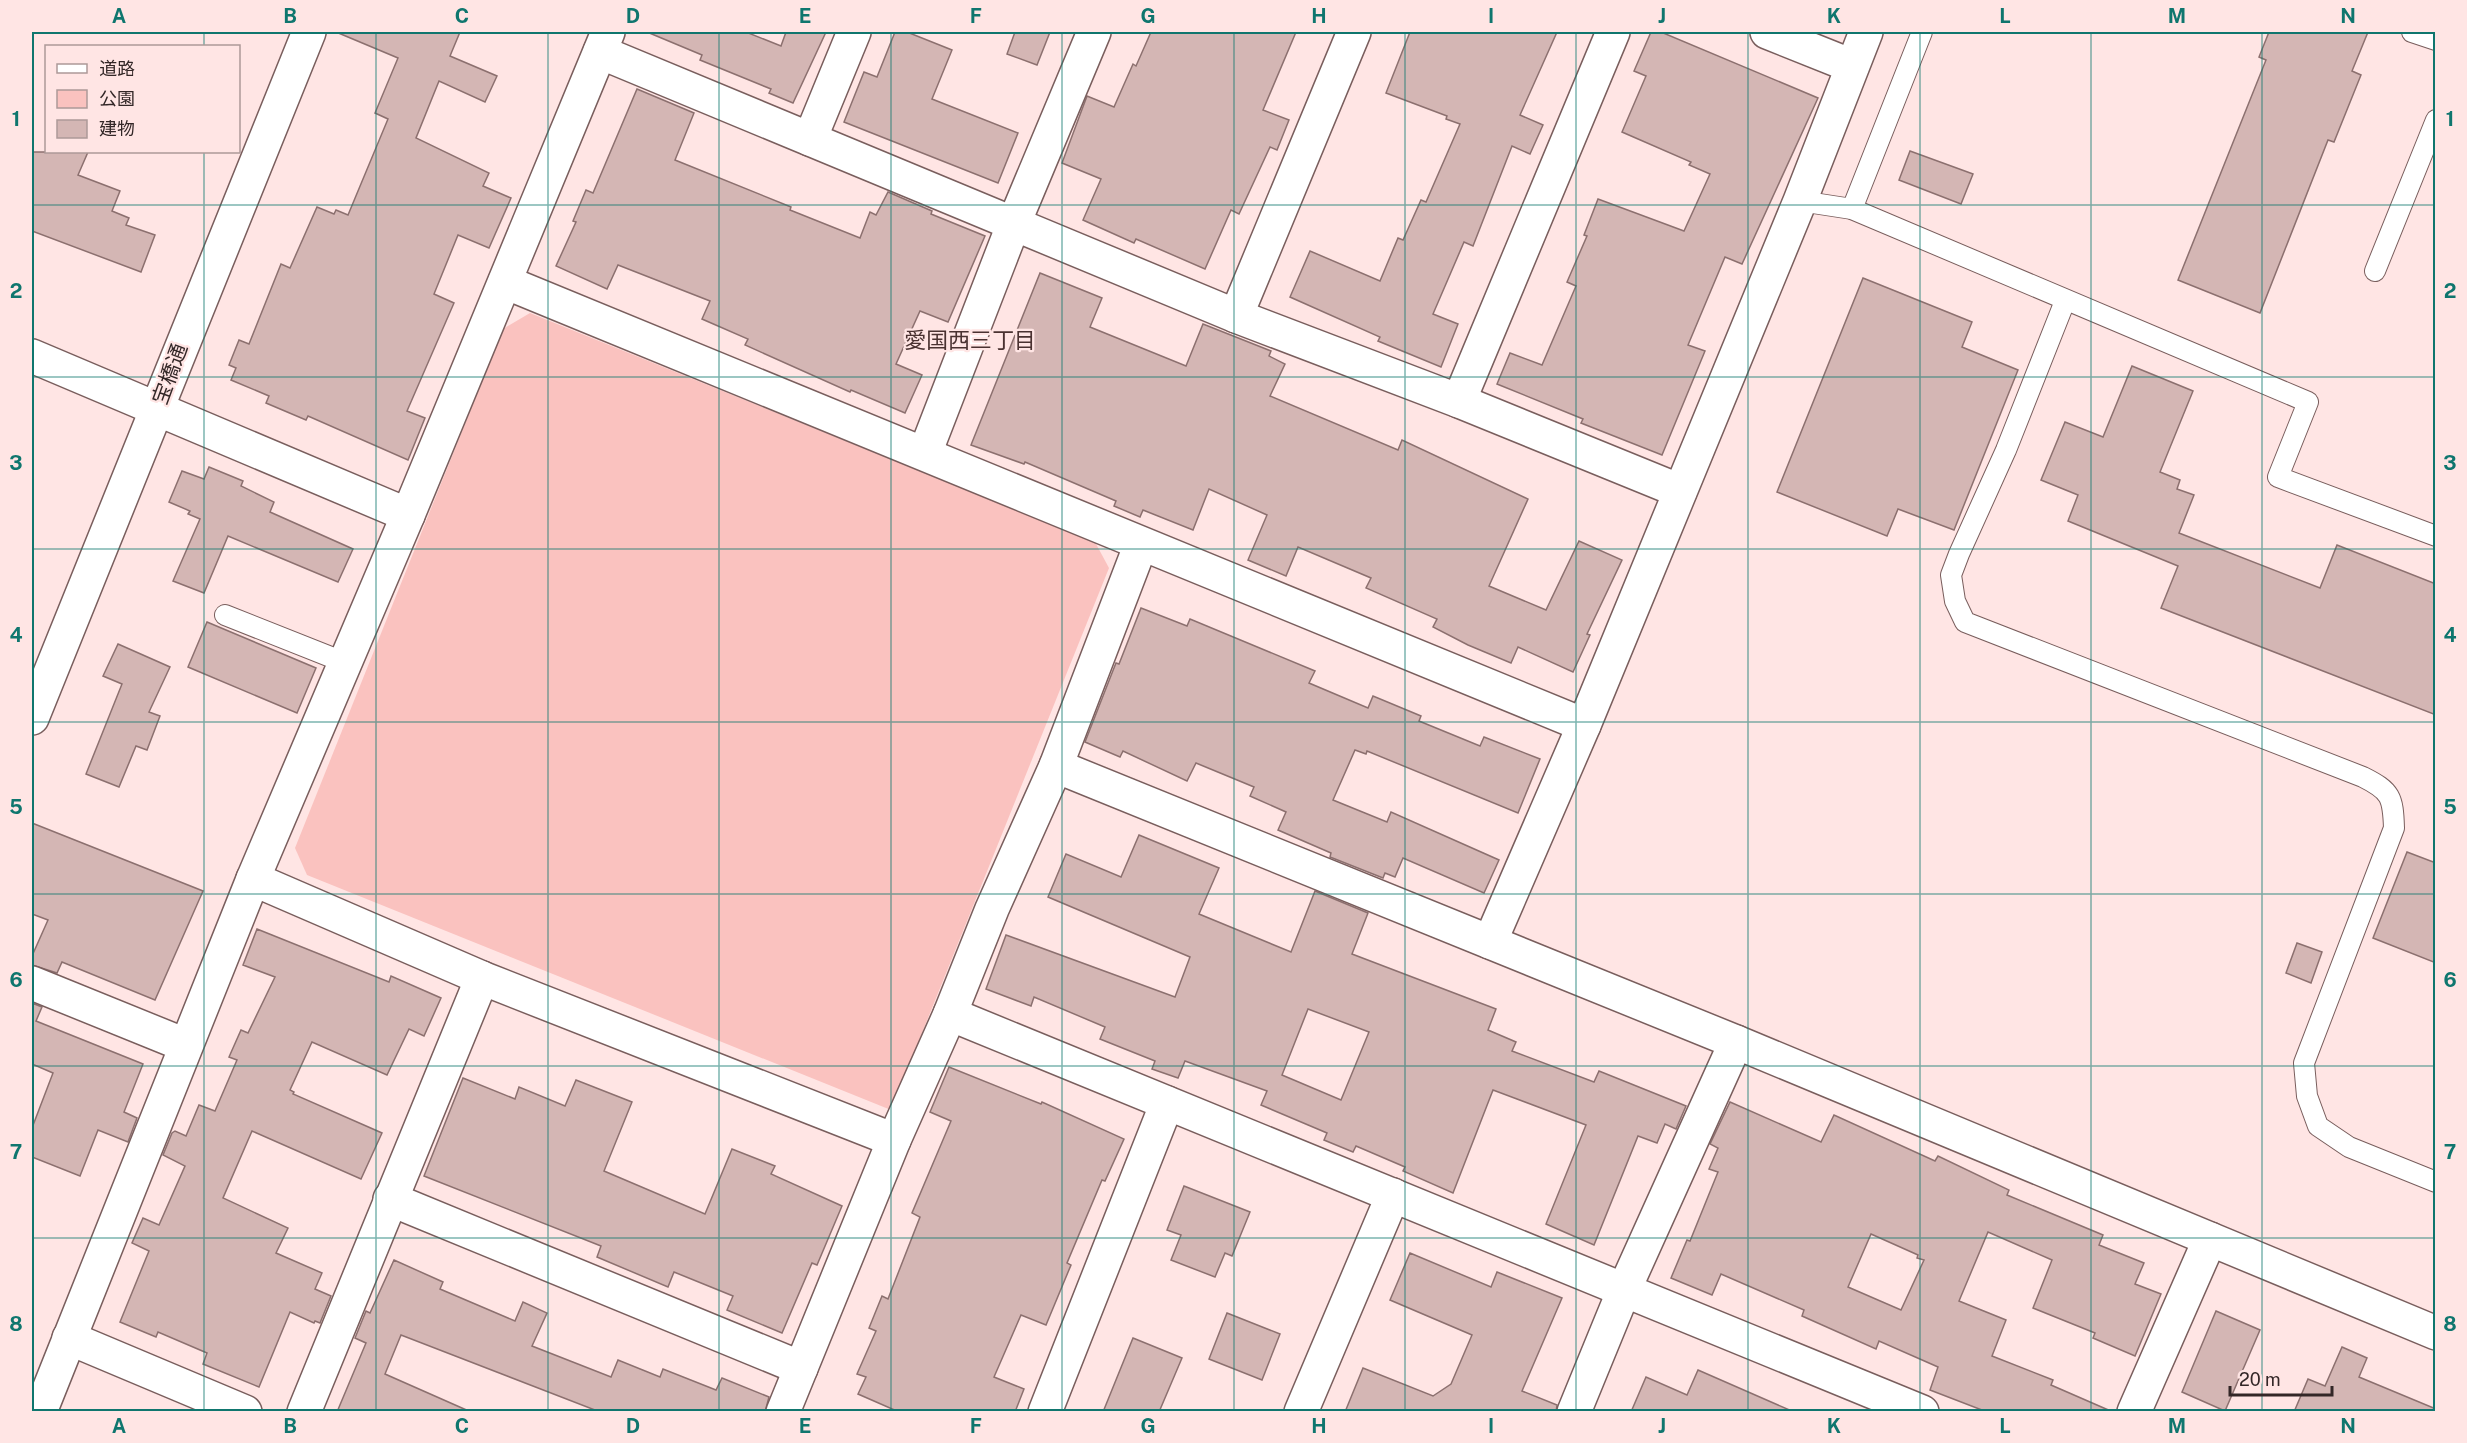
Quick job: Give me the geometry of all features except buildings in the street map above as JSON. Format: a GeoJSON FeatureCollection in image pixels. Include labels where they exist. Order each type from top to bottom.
{"type":"FeatureCollection","features":[{"type":"Feature","properties":{"kind":"street","name":"宝橋通"},"geometry":{"type":"LineString","coordinates":[[32,718],[158,408],[181,342],[309,32]]}},
{"type":"Feature","properties":{"kind":"street"},"geometry":{"type":"LineString","coordinates":[[810,139],[854,32]]}},
{"type":"Feature","properties":{"kind":"street"},"geometry":{"type":"LineString","coordinates":[[925,453],[1014,223],[1094,32]]}},
{"type":"Feature","properties":{"kind":"street"},"geometry":{"type":"LineString","coordinates":[[1236,316],[1354,32]]}},
{"type":"Feature","properties":{"kind":"street"},"geometry":{"type":"LineString","coordinates":[[1459,401],[1613,32]]}},
{"type":"Feature","properties":{"kind":"street"},"geometry":{"type":"LineString","coordinates":[[1767,32],[1852,66]]}},
{"type":"Feature","properties":{"kind":"street"},"geometry":{"type":"LineString","coordinates":[[1490,942],[1584,724],[1800,201],[1866,32]]}},
{"type":"Feature","properties":{"kind":"street"},"geometry":{"type":"LineString","coordinates":[[40,1412],[253,879],[346,663],[604,42],[810,139],[1236,316],[1459,401],[1680,491]]}},
{"type":"Feature","properties":{"kind":"street"},"geometry":{"type":"LineString","coordinates":[[505,282],[1584,724]]}},
{"type":"Feature","properties":{"kind":"street"},"geometry":{"type":"LineString","coordinates":[[32,356],[408,515]]}},
{"type":"Feature","properties":{"kind":"street"},"geometry":{"type":"LineString","coordinates":[[783,1412],[894,1140],[950,1014],[992,909],[1056,766],[1140,543]]}},
{"type":"Feature","properties":{"kind":"street"},"geometry":{"type":"LineString","coordinates":[[1056,766],[1736,1042],[2436,1332]]}},
{"type":"Feature","properties":{"kind":"street"},"geometry":{"type":"LineString","coordinates":[[253,879],[482,978],[894,1140]]}},
{"type":"Feature","properties":{"kind":"street"},"geometry":{"type":"LineString","coordinates":[[304,1412],[482,978]]}},
{"type":"Feature","properties":{"kind":"street"},"geometry":{"type":"LineString","coordinates":[[32,984],[185,1045]]}},
{"type":"Feature","properties":{"kind":"street"},"geometry":{"type":"LineString","coordinates":[[950,1014],[1624,1290],[1855,1399],[1922,1412]]}},
{"type":"Feature","properties":{"kind":"street"},"geometry":{"type":"LineString","coordinates":[[1575,1412],[1624,1290],[1736,1042]]}},
{"type":"Feature","properties":{"kind":"street"},"geometry":{"type":"LineString","coordinates":[[1045,1412],[1167,1102]]}},
{"type":"Feature","properties":{"kind":"street"},"geometry":{"type":"LineString","coordinates":[[1301,1412],[1393,1195]]}},
{"type":"Feature","properties":{"kind":"street"},"geometry":{"type":"LineString","coordinates":[[390,1199],[801,1368]]}},
{"type":"Feature","properties":{"kind":"street"},"geometry":{"type":"LineString","coordinates":[[2134,1412],[2210,1239]]}},
{"type":"Feature","properties":{"kind":"street"},"geometry":{"type":"LineString","coordinates":[[69,1338],[245,1412]]}},
{"type":"Feature","properties":{"kind":"lane"},"geometry":{"type":"LineString","coordinates":[[1852,209],[1922,32]]}},
{"type":"Feature","properties":{"kind":"lane"},"geometry":{"type":"LineString","coordinates":[[2412,32],[2436,40]]}},
{"type":"Feature","properties":{"kind":"lane"},"geometry":{"type":"LineString","coordinates":[[2375,271],[2436,120]]}},
{"type":"Feature","properties":{"kind":"lane"},"geometry":{"type":"LineString","coordinates":[[1800,201],[1852,209],[2308,402],[2277,477],[2436,536]]}},
{"type":"Feature","properties":{"kind":"lane"},"geometry":{"type":"LineString","coordinates":[[2065,301],[2006,450],[1959,554],[1951,576],[1955,601],[1965,622],[2384,787],[2394,808],[2394,828],[2304,1063],[2307,1096],[2318,1126],[2349,1147],[2436,1182]]}},
{"type":"Feature","properties":{"kind":"lane"},"geometry":{"type":"LineString","coordinates":[[225,615],[346,663]]}},
{"type":"Feature","properties":{"kind":"green space"},"geometry":{"type":"Polygon","coordinates":[[[530,313],[1095,542],[1109,568],[891,1110],[307,875],[295,848],[503,329],[530,313]]]}},
{"type":"Feature","properties":{"kind":"district","name":"愛国西三丁目"},"geometry":{"type":"Point","coordinates":[970,340]}}]}
